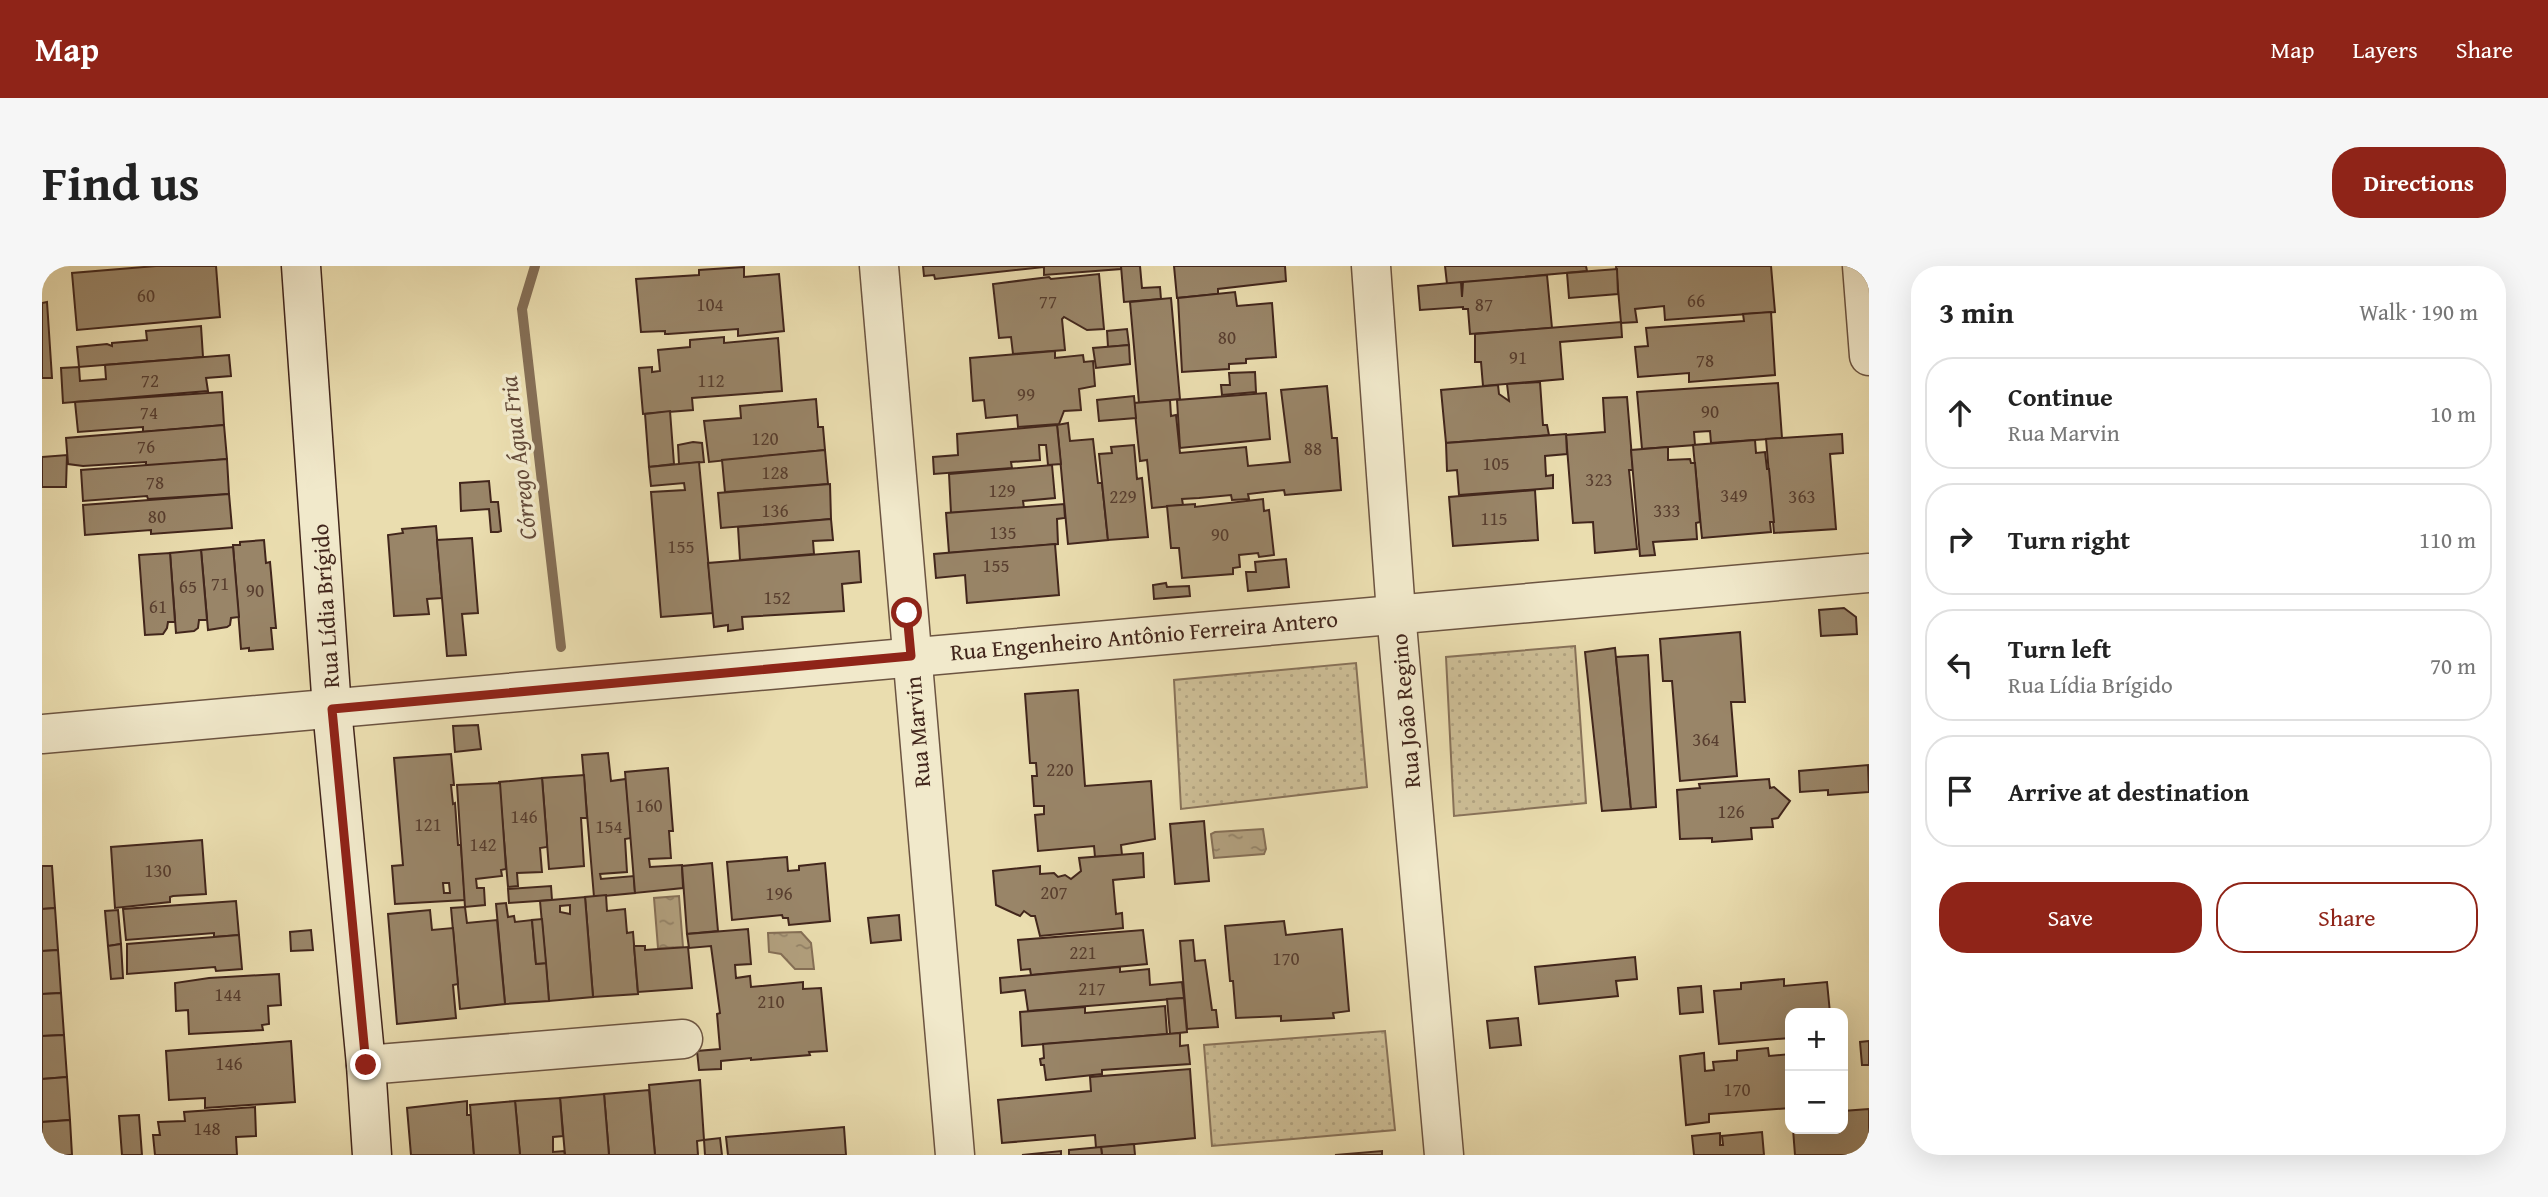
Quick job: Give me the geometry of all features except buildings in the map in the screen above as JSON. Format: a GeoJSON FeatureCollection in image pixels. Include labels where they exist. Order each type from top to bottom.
{"type":"FeatureCollection","features":[{"type":"Feature","properties":{"kind":"street","name":"Rua Lídia Brígido"},"geometry":{"type":"LineString","coordinates":[[301,266],[332,709],[372,1155]]}},
{"type":"Feature","properties":{"kind":"street","name":"Rua Marvin"},"geometry":{"type":"LineString","coordinates":[[879,266],[955,1155]]}},
{"type":"Feature","properties":{"kind":"street","name":"Rua João Regino"},"geometry":{"type":"LineString","coordinates":[[1371,266],[1396,613],[1444,1155]]}},
{"type":"Feature","properties":{"kind":"street"},"geometry":{"type":"LineString","coordinates":[[1862,266],[1869,356]]}},
{"type":"Feature","properties":{"kind":"street","name":"Rua Engenheiro Antônio Ferreira Antero"},"geometry":{"type":"LineString","coordinates":[[42,734],[1869,573]]}},
{"type":"Feature","properties":{"kind":"street"},"geometry":{"type":"LineString","coordinates":[[366,1065],[683,1039]]}},
{"type":"Feature","properties":{"kind":"shaded area"},"geometry":{"type":"Polygon","coordinates":[[[1575,646],[1586,803],[1454,816],[1446,657],[1575,646]]]}},
{"type":"Feature","properties":{"kind":"shaded area"},"geometry":{"type":"Polygon","coordinates":[[[1356,663],[1367,787],[1181,809],[1174,680],[1356,663]]]}},
{"type":"Feature","properties":{"kind":"shaded area"},"geometry":{"type":"Polygon","coordinates":[[[1385,1031],[1395,1130],[1212,1146],[1204,1045],[1385,1031]]]}},
{"type":"Feature","properties":{"kind":"water"},"geometry":{"type":"Polygon","coordinates":[[[1263,829],[1266,849],[1264,854],[1214,858],[1211,834],[1263,829]]]}},
{"type":"Feature","properties":{"kind":"water"},"geometry":{"type":"Polygon","coordinates":[[[679,896],[683,947],[658,948],[654,898],[679,896]]]}},
{"type":"Feature","properties":{"kind":"water"},"geometry":{"type":"Polygon","coordinates":[[[801,932],[811,943],[814,969],[795,969],[781,954],[769,952],[768,933],[801,932]]]}},
{"type":"Feature","properties":{"kind":"waterway","name":"Córrego Água Fria"},"geometry":{"type":"LineString","coordinates":[[535,266],[522,309],[561,647]]}},
{"type":"Feature","properties":{"kind":"route"},"geometry":{"type":"LineString","coordinates":[[366,1065],[332,709],[911,656],[907,613]]}}]}
